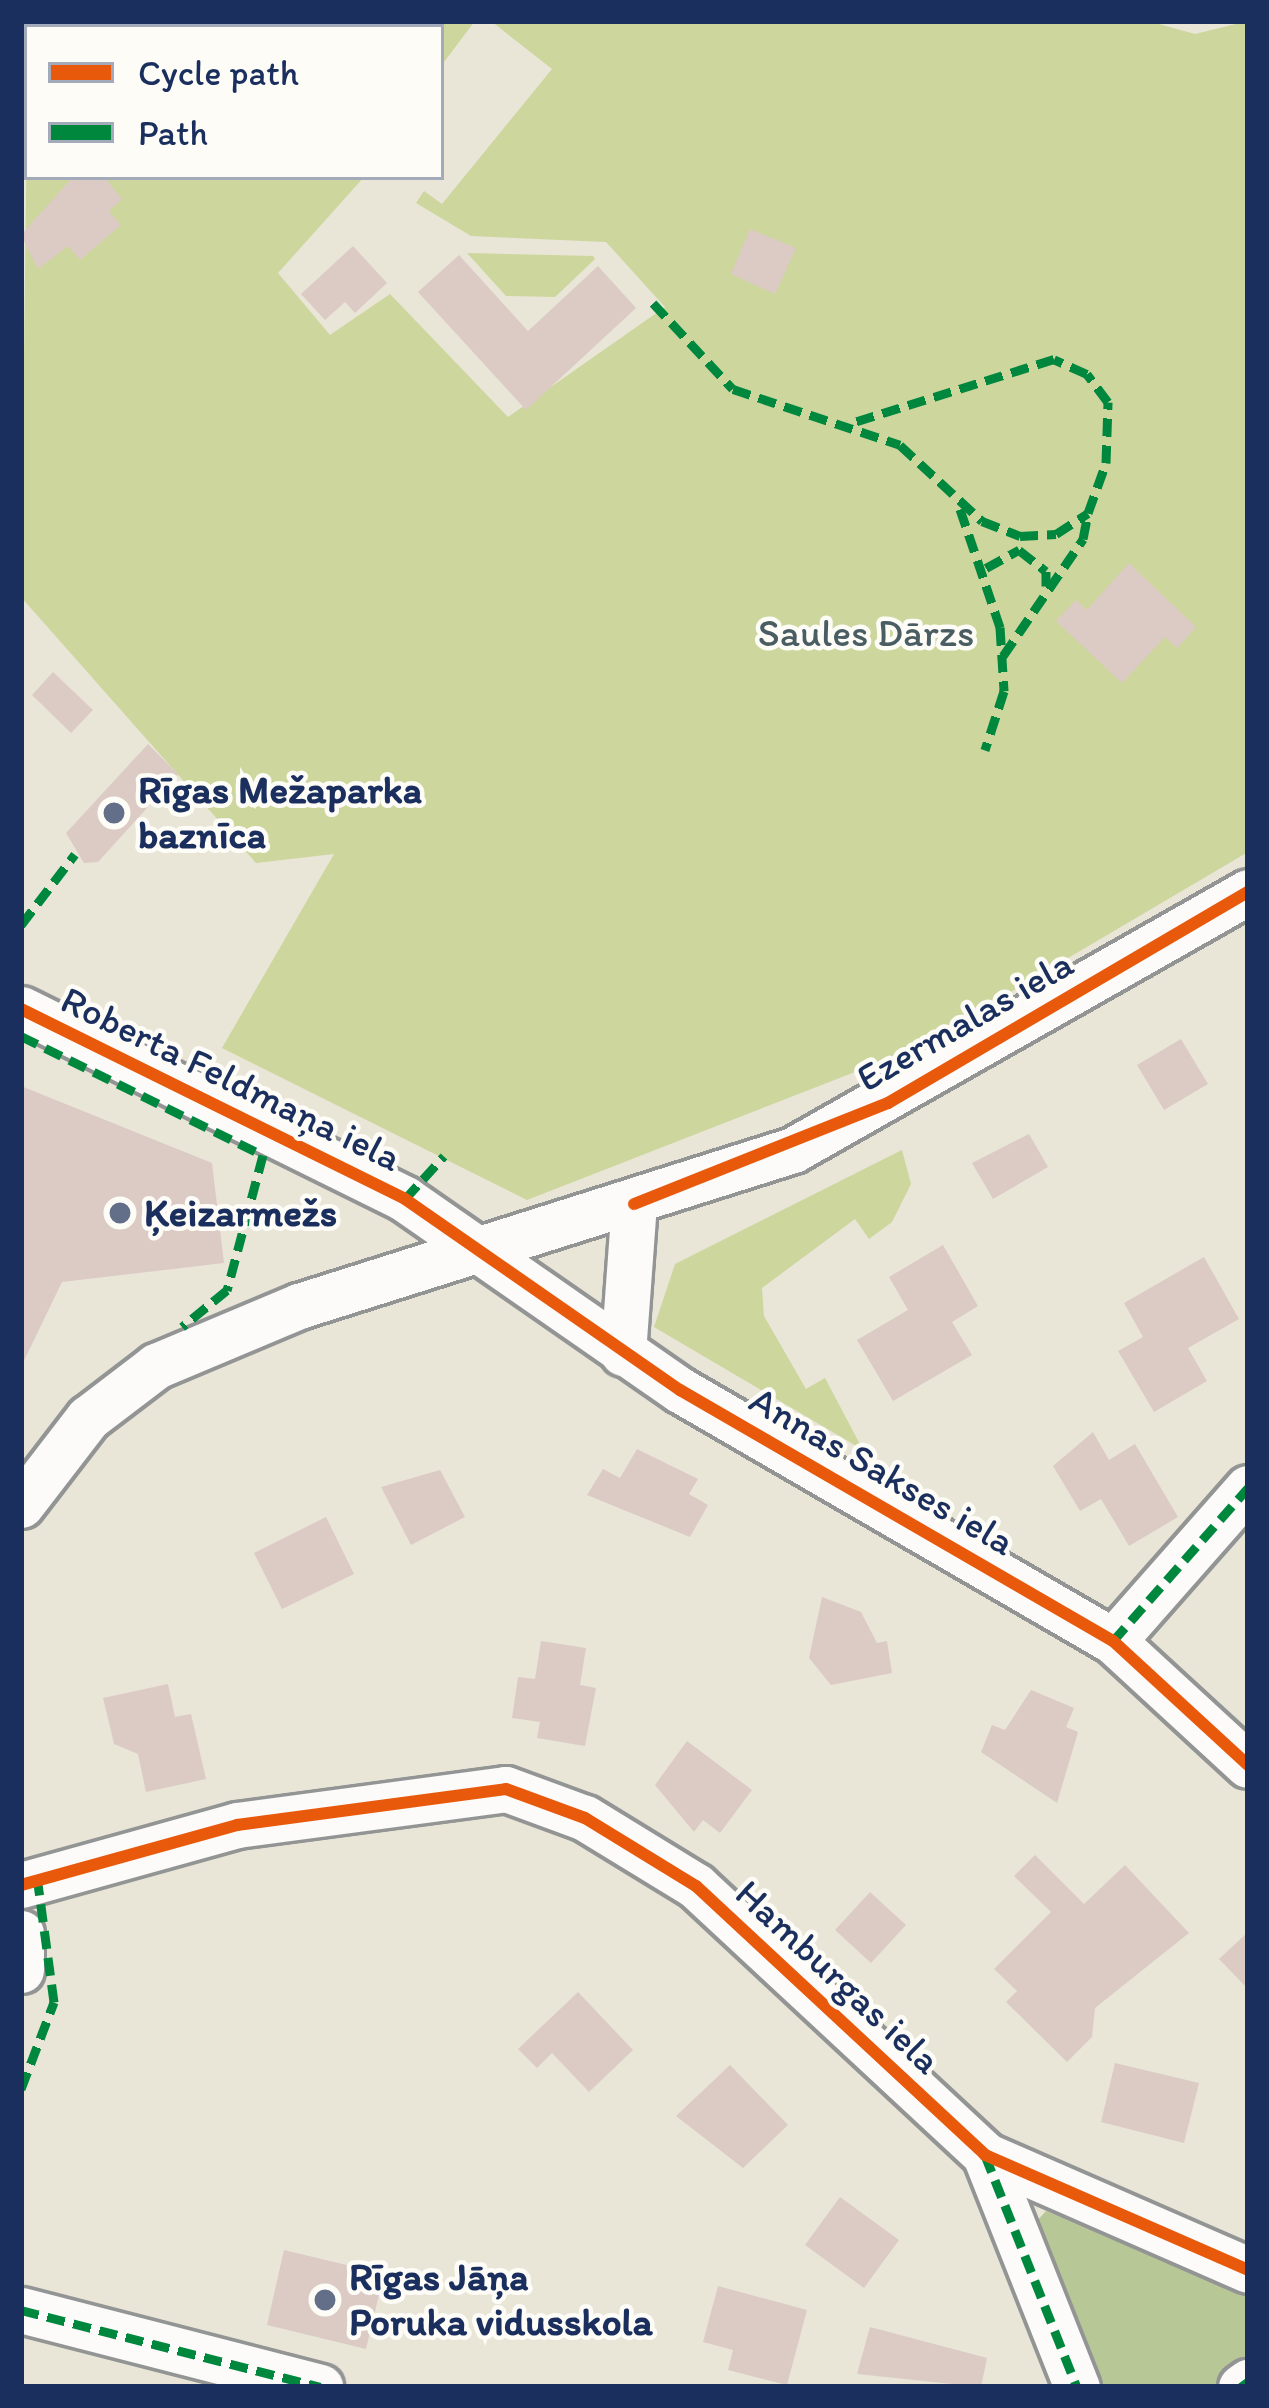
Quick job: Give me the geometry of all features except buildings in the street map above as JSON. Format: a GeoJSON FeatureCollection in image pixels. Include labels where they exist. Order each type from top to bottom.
{"type":"FeatureCollection","features":[{"type":"Feature","properties":{"kind":"street","name":"Ezermalas iela"},"geometry":{"type":"LineString","coordinates":[[21,1505],[88,1418],[156,1366],[470,1250],[634,1204],[888,1103],[1248,892]]}},
{"type":"Feature","properties":{"kind":"street","name":"Roberta Feldmaņa iela"},"geometry":{"type":"LineString","coordinates":[[21,1009],[405,1199],[470,1250]]}},
{"type":"Feature","properties":{"kind":"street"},"geometry":{"type":"LineString","coordinates":[[623,1353],[634,1204]]}},
{"type":"Feature","properties":{"kind":"street","name":"Annas Sakses iela"},"geometry":{"type":"LineString","coordinates":[[470,1250],[623,1353],[1113,1641],[1248,1765]]}},
{"type":"Feature","properties":{"kind":"street"},"geometry":{"type":"LineString","coordinates":[[1113,1641],[1248,1488]]}},
{"type":"Feature","properties":{"kind":"street","name":"Hamburgas iela"},"geometry":{"type":"LineString","coordinates":[[21,1885],[237,1826],[506,1789],[585,1817],[696,1886],[985,2155],[1248,2270]]}},
{"type":"Feature","properties":{"kind":"street"},"geometry":{"type":"LineString","coordinates":[[21,1933],[21,1970]]}},
{"type":"Feature","properties":{"kind":"street"},"geometry":{"type":"LineString","coordinates":[[985,2155],[1077,2387]]}},
{"type":"Feature","properties":{"kind":"street"},"geometry":{"type":"LineString","coordinates":[[21,2310],[320,2387]]}},
{"type":"Feature","properties":{"kind":"green space"},"geometry":{"type":"Polygon","coordinates":[[[288,21],[475,21],[444,62],[444,24],[288,21]]]}},
{"type":"Feature","properties":{"kind":"green space","name":"Saules Dārzs"},"geometry":{"type":"Polygon","coordinates":[[[491,21],[1148,21],[1195,34],[1248,21],[1248,852],[914,1049],[527,1200],[222,1048],[334,854],[256,863],[21,597],[26,180],[361,180],[278,273],[330,335],[390,294],[508,417],[665,307],[606,242],[471,236],[416,203],[424,191],[442,204],[552,69],[491,21]]]}},
{"type":"Feature","properties":{"kind":"green space"},"geometry":{"type":"Polygon","coordinates":[[[467,253],[595,259],[555,297],[506,296],[467,253]]]}},
{"type":"Feature","properties":{"kind":"green space"},"geometry":{"type":"Polygon","coordinates":[[[902,1150],[911,1184],[892,1222],[869,1239],[855,1219],[762,1288],[764,1316],[806,1389],[825,1378],[863,1450],[654,1327],[675,1264],[902,1150]]]}},
{"type":"Feature","properties":{"kind":"green space"},"geometry":{"type":"Polygon","coordinates":[[[1046,2211],[1248,2290],[1248,2364],[1223,2387],[1100,2387],[1034,2224],[1046,2211]]]}},
{"type":"Feature","properties":{"kind":"marked path"},"geometry":{"type":"LineString","coordinates":[[653,303],[733,389],[900,445],[982,521],[1020,536],[1056,534],[1088,513],[1106,463],[1108,402],[1087,374],[1054,359],[848,424]]}},
{"type":"Feature","properties":{"kind":"marked path"},"geometry":{"type":"LineString","coordinates":[[960,509],[1000,627],[1004,691],[985,750]]}},
{"type":"Feature","properties":{"kind":"marked path"},"geometry":{"type":"LineString","coordinates":[[1003,656],[1083,539],[1088,513]]}},
{"type":"Feature","properties":{"kind":"marked path"},"geometry":{"type":"LineString","coordinates":[[986,568],[1019,550],[1046,571],[1046,586]]}},
{"type":"Feature","properties":{"kind":"marked path"},"geometry":{"type":"LineString","coordinates":[[21,925],[75,854]]}},
{"type":"Feature","properties":{"kind":"marked path"},"geometry":{"type":"LineString","coordinates":[[21,1036],[263,1155],[227,1290],[182,1327]]}},
{"type":"Feature","properties":{"kind":"marked path"},"geometry":{"type":"LineString","coordinates":[[405,1199],[444,1156]]}},
{"type":"Feature","properties":{"kind":"marked path"},"geometry":{"type":"LineString","coordinates":[[1113,1641],[1248,1488]]}},
{"type":"Feature","properties":{"kind":"marked path"},"geometry":{"type":"LineString","coordinates":[[21,2089],[54,2002],[37,1877]]}},
{"type":"Feature","properties":{"kind":"marked path"},"geometry":{"type":"LineString","coordinates":[[985,2155],[1077,2387]]}},
{"type":"Feature","properties":{"kind":"marked path"},"geometry":{"type":"LineString","coordinates":[[21,2310],[320,2387]]}},
{"type":"Feature","properties":{"kind":"marked path"},"geometry":{"type":"LineString","coordinates":[[1241,2387],[1248,2382]]}},
{"type":"Feature","properties":{"kind":"cycle path"},"geometry":{"type":"LineString","coordinates":[[634,1204],[888,1103],[1248,892]]}},
{"type":"Feature","properties":{"kind":"cycle path"},"geometry":{"type":"LineString","coordinates":[[21,1009],[405,1199],[680,1390],[1113,1641],[1248,1765]]}},
{"type":"Feature","properties":{"kind":"cycle path"},"geometry":{"type":"LineString","coordinates":[[21,1885],[237,1825],[506,1789],[585,1818],[696,1886],[985,2155],[1248,2270]]}},
{"type":"Feature","properties":{"kind":"place","name":"Rīgas Mežaparka baznīca"},"geometry":{"type":"Point","coordinates":[114,813]}},
{"type":"Feature","properties":{"kind":"place","name":"Ķeizarmežs"},"geometry":{"type":"Point","coordinates":[120,1213]}},
{"type":"Feature","properties":{"kind":"place","name":"Rīgas Jāņa Poruka vidusskola"},"geometry":{"type":"Point","coordinates":[325,2300]}}]}
